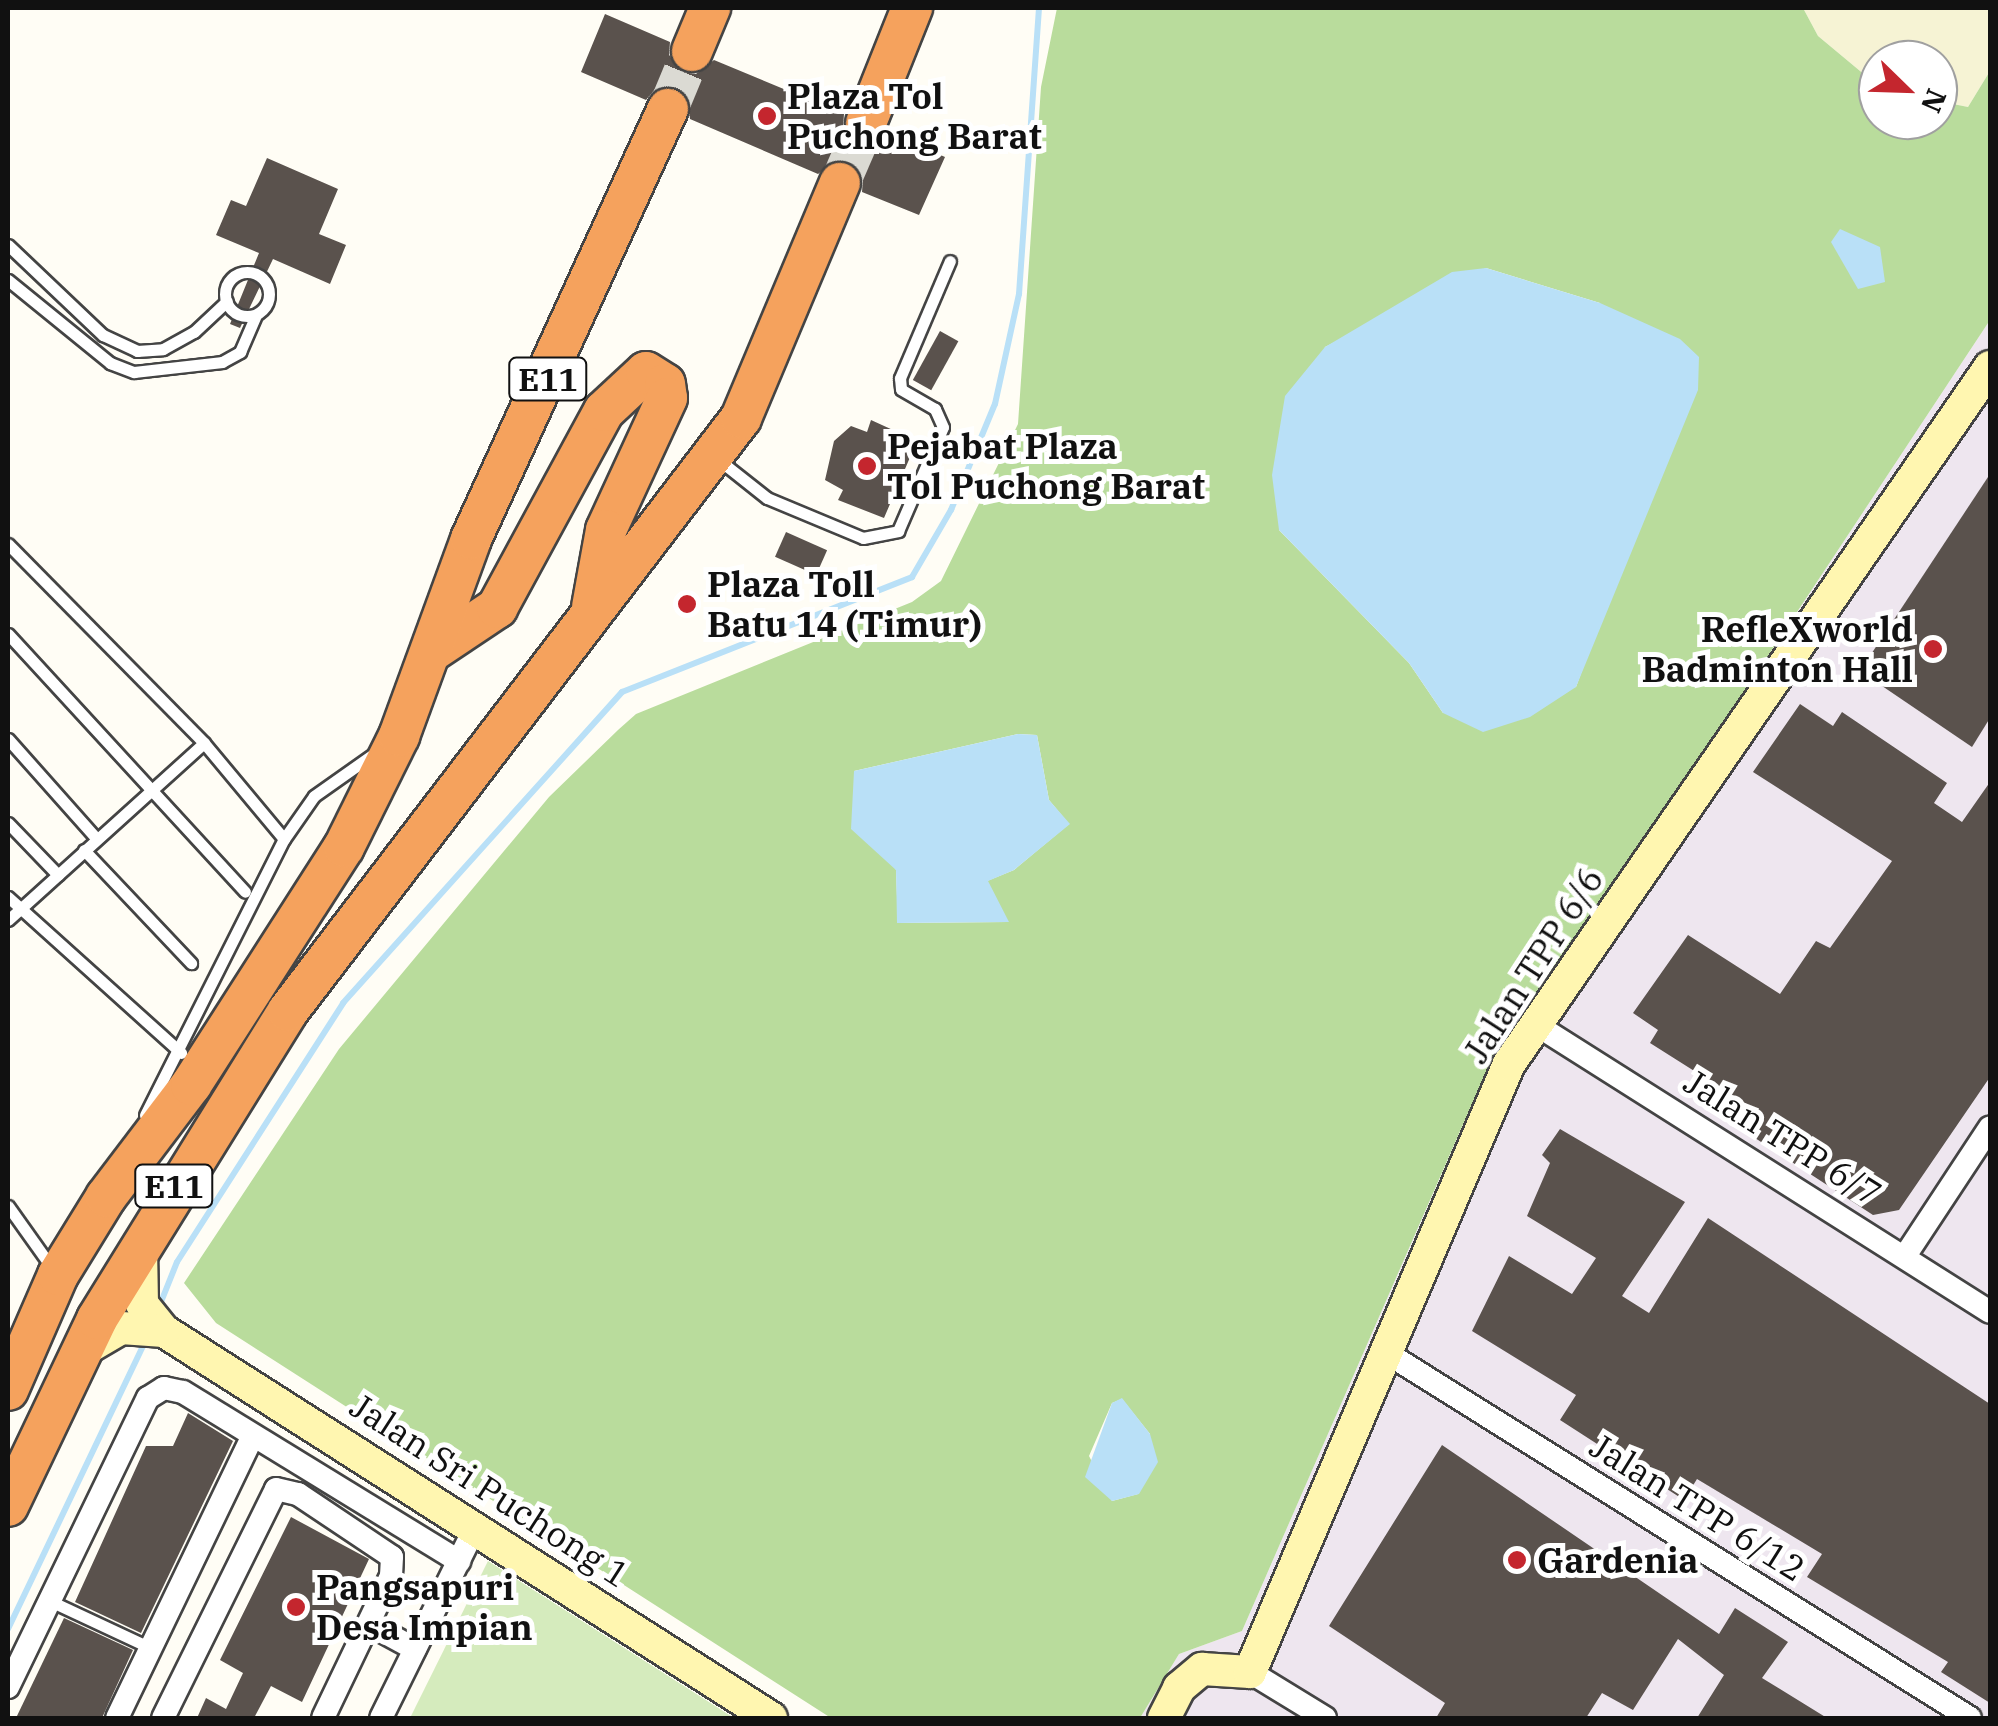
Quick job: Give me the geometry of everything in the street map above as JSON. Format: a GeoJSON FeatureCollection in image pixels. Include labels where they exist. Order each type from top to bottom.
{"type":"FeatureCollection","features":[{"type":"Feature","properties":{"kind":"highway"},"geometry":{"type":"LineString","coordinates":[[692,51],[710,8]]}},
{"type":"Feature","properties":{"kind":"highway"},"geometry":{"type":"LineString","coordinates":[[866,123],[912,8]]}},
{"type":"Feature","properties":{"kind":"highway","name":"E11"},"geometry":{"type":"LineString","coordinates":[[8,1390],[58,1275],[124,1170],[269,968],[344,847],[399,736],[434,650],[471,539],[668,109]]}},
{"type":"Feature","properties":{"kind":"highway","name":"E11"},"geometry":{"type":"LineString","coordinates":[[8,1506],[82,1351],[142,1242],[288,1011],[592,610],[715,457],[749,400],[840,183]]}},
{"type":"Feature","properties":{"kind":"highway"},"geometry":{"type":"LineString","coordinates":[[434,650],[497,608],[604,411],[646,372],[665,384],[666,398],[606,530],[592,610]]}},
{"type":"Feature","properties":{"kind":"street","name":"Jalan TPP 6/6"},"geometry":{"type":"LineString","coordinates":[[1250,1672],[1390,1355],[1509,1064],[1990,367]]}},
{"type":"Feature","properties":{"kind":"street","name":"Jalan TPP 6/7"},"geometry":{"type":"LineString","coordinates":[[1535,1024],[1990,1312]]}},
{"type":"Feature","properties":{"kind":"street"},"geometry":{"type":"LineString","coordinates":[[1905,1256],[1990,1127]]}},
{"type":"Feature","properties":{"kind":"street"},"geometry":{"type":"LineString","coordinates":[[82,1351],[150,1324],[142,1242]]}},
{"type":"Feature","properties":{"kind":"street","name":"Jalan Sri Puchong 1"},"geometry":{"type":"LineString","coordinates":[[150,1324],[771,1718]]}},
{"type":"Feature","properties":{"kind":"street","name":"Jalan TPP 6/12"},"geometry":{"type":"LineString","coordinates":[[1390,1355],[1970,1718]]}},
{"type":"Feature","properties":{"kind":"street"},"geometry":{"type":"LineString","coordinates":[[8,1687],[154,1391],[183,1392],[459,1561]]}},
{"type":"Feature","properties":{"kind":"street"},"geometry":{"type":"LineString","coordinates":[[118,1718],[252,1436]]}},
{"type":"Feature","properties":{"kind":"street"},"geometry":{"type":"LineString","coordinates":[[163,1718],[289,1459]]}},
{"type":"Feature","properties":{"kind":"street"},"geometry":{"type":"LineString","coordinates":[[276,1489],[298,1494],[392,1556],[392,1576],[323,1718]]}},
{"type":"Feature","properties":{"kind":"street"},"geometry":{"type":"LineString","coordinates":[[382,1718],[475,1528]]}},
{"type":"Feature","properties":{"kind":"street"},"geometry":{"type":"LineString","coordinates":[[369,1624],[416,1650]]}},
{"type":"Feature","properties":{"kind":"street"},"geometry":{"type":"LineString","coordinates":[[1164,1718],[1178,1688],[1202,1669],[1250,1672],[1325,1718]]}},
{"type":"Feature","properties":{"kind":"lane"},"geometry":{"type":"LineString","coordinates":[[8,245],[103,335],[137,351],[162,349],[194,332],[226,301],[230,280],[256,274],[269,298],[256,315],[240,352],[222,362],[134,372],[110,363],[8,280]]}},
{"type":"Feature","properties":{"kind":"lane"},"geometry":{"type":"LineString","coordinates":[[715,457],[767,498],[863,538],[898,531],[943,427],[936,409],[901,388],[900,378],[950,261]]}},
{"type":"Feature","properties":{"kind":"lane"},"geometry":{"type":"LineString","coordinates":[[226,301],[235,312],[256,315]]}},
{"type":"Feature","properties":{"kind":"lane"},"geometry":{"type":"LineString","coordinates":[[8,544],[204,743],[284,839]]}},
{"type":"Feature","properties":{"kind":"lane"},"geometry":{"type":"LineString","coordinates":[[8,634],[244,892]]}},
{"type":"Feature","properties":{"kind":"lane"},"geometry":{"type":"LineString","coordinates":[[124,1170],[284,839],[314,796],[399,736]]}},
{"type":"Feature","properties":{"kind":"lane"},"geometry":{"type":"LineString","coordinates":[[8,739],[96,838]]}},
{"type":"Feature","properties":{"kind":"lane"},"geometry":{"type":"LineString","coordinates":[[8,920],[204,743]]}},
{"type":"Feature","properties":{"kind":"lane"},"geometry":{"type":"LineString","coordinates":[[8,824],[58,874]]}},
{"type":"Feature","properties":{"kind":"lane"},"geometry":{"type":"LineString","coordinates":[[84,850],[191,963]]}},
{"type":"Feature","properties":{"kind":"lane"},"geometry":{"type":"LineString","coordinates":[[8,898],[180,1054]]}},
{"type":"Feature","properties":{"kind":"lane"},"geometry":{"type":"LineString","coordinates":[[8,1206],[58,1275]]}},
{"type":"Feature","properties":{"kind":"lane"},"geometry":{"type":"LineString","coordinates":[[48,1600],[151,1648]]}},
{"type":"Feature","properties":{"kind":"shaded area"},"geometry":{"type":"Polygon","coordinates":[[[1803,8],[1990,8],[1990,71],[1968,107],[1958,105],[1958,40],[1858,40],[1858,69],[1818,36],[1803,8]]]}},
{"type":"Feature","properties":{"kind":"shaded area"},"geometry":{"type":"Polygon","coordinates":[[[1990,320],[1990,1718],[1140,1718],[1179,1654],[1242,1631],[1502,1035],[1583,936],[1990,320]]]}},
{"type":"Feature","properties":{"kind":"green space"},"geometry":{"type":"Polygon","coordinates":[[[1057,8],[1803,8],[1818,36],[1858,69],[1858,140],[1958,140],[1958,105],[1968,107],[1990,71],[1990,320],[1583,936],[1502,1035],[1242,1631],[1179,1654],[1140,1718],[831,1718],[216,1323],[184,1283],[339,1049],[549,797],[636,714],[912,602],[941,581],[1018,424],[1041,87],[1057,8]],[[1486,268],[1325,347],[1279,530],[1409,663],[1443,713],[1576,687],[1620,567],[1600,303],[1486,268]],[[1018,734],[854,771],[896,870],[898,923],[1008,922],[987,881],[1014,870],[1069,824],[1049,800],[1037,735],[1018,734]],[[1122,1399],[1112,1403],[1089,1456],[1112,1501],[1138,1494],[1150,1434],[1122,1399]]]}},
{"type":"Feature","properties":{"kind":"green space"},"geometry":{"type":"Polygon","coordinates":[[[488,1561],[734,1718],[410,1718],[488,1561]]]}},
{"type":"Feature","properties":{"kind":"water"},"geometry":{"type":"Polygon","coordinates":[[[1840,229],[1880,247],[1885,282],[1858,289],[1831,242],[1840,229]]]}},
{"type":"Feature","properties":{"kind":"water"},"geometry":{"type":"Polygon","coordinates":[[[1486,268],[1600,303],[1680,339],[1699,357],[1698,390],[1576,687],[1530,717],[1483,732],[1443,713],[1409,663],[1279,530],[1272,475],[1285,396],[1325,347],[1452,272],[1486,268]]]}},
{"type":"Feature","properties":{"kind":"water"},"geometry":{"type":"Polygon","coordinates":[[[1018,734],[1037,735],[1049,800],[1070,824],[1014,870],[988,881],[1009,922],[897,923],[896,870],[851,829],[854,771],[1018,734]]]}},
{"type":"Feature","properties":{"kind":"water"},"geometry":{"type":"Polygon","coordinates":[[[1122,1398],[1150,1434],[1158,1462],[1139,1494],[1112,1501],[1085,1477],[1112,1403],[1122,1398]]]}},
{"type":"Feature","properties":{"kind":"building","name":"Plaza Tol Puchong Barat"},"geometry":{"type":"Polygon","coordinates":[[[605,14],[670,42],[669,55],[682,72],[696,74],[714,60],[844,114],[843,127],[856,145],[870,146],[888,132],[945,157],[919,215],[862,192],[863,179],[850,162],[836,160],[818,174],[690,119],[688,96],[677,87],[655,89],[646,100],[581,72],[605,14]]]}},
{"type":"Feature","properties":{"kind":"building"},"geometry":{"type":"Polygon","coordinates":[[[267,158],[338,189],[319,234],[346,245],[330,284],[273,259],[240,328],[230,324],[259,253],[216,235],[231,200],[246,206],[267,158]]]}},
{"type":"Feature","properties":{"kind":"building"},"geometry":{"type":"Polygon","coordinates":[[[940,331],[958,341],[931,390],[913,380],[940,331]]]}},
{"type":"Feature","properties":{"kind":"building","name":"Pejabat Plaza Tol Puchong Barat"},"geometry":{"type":"Polygon","coordinates":[[[871,420],[917,441],[884,518],[838,500],[843,490],[825,480],[834,441],[851,426],[867,432],[871,420]]]}},
{"type":"Feature","properties":{"kind":"building","name":"RefleXworld Badminton Hall"},"geometry":{"type":"Polygon","coordinates":[[[1990,474],[1990,718],[1972,747],[1860,671],[1990,474]]]}},
{"type":"Feature","properties":{"kind":"building"},"geometry":{"type":"Polygon","coordinates":[[[786,532],[827,550],[816,575],[775,557],[786,532]]]}},
{"type":"Feature","properties":{"kind":"building"},"geometry":{"type":"Polygon","coordinates":[[[1800,704],[1833,726],[1842,712],[1947,783],[1934,803],[1962,822],[1990,782],[1990,1077],[1899,1210],[1873,1215],[1735,1125],[1748,1105],[1650,1043],[1658,1030],[1633,1013],[1688,935],[1780,994],[1816,941],[1830,948],[1892,861],[1753,772],[1800,704]]]}},
{"type":"Feature","properties":{"kind":"building"},"geometry":{"type":"Polygon","coordinates":[[[1560,1129],[1685,1202],[1622,1296],[1649,1313],[1708,1218],[1990,1404],[1990,1703],[1941,1672],[1948,1662],[1807,1577],[1822,1554],[1697,1479],[1684,1500],[1560,1420],[1576,1395],[1472,1331],[1509,1256],[1572,1294],[1596,1258],[1527,1216],[1550,1163],[1542,1155],[1560,1129]]]}},
{"type":"Feature","properties":{"kind":"building"},"geometry":{"type":"Polygon","coordinates":[[[188,1413],[233,1441],[141,1633],[75,1602],[146,1446],[173,1446],[188,1413]]]}},
{"type":"Feature","properties":{"kind":"building"},"geometry":{"type":"Polygon","coordinates":[[[1442,1445],[1719,1634],[1735,1608],[1788,1642],[1762,1678],[1827,1718],[1697,1718],[1724,1675],[1678,1639],[1633,1710],[1602,1693],[1586,1718],[1436,1718],[1445,1703],[1329,1626],[1442,1445]]]}},
{"type":"Feature","properties":{"kind":"building","name":"Pangsapuri Desa Impian"},"geometry":{"type":"Polygon","coordinates":[[[291,1517],[369,1559],[302,1702],[271,1686],[254,1718],[197,1718],[206,1698],[226,1709],[243,1673],[220,1660],[291,1517]]]}},
{"type":"Feature","properties":{"kind":"building"},"geometry":{"type":"Polygon","coordinates":[[[64,1618],[133,1650],[102,1718],[16,1718],[64,1618]]]}},
{"type":"Feature","properties":{"kind":"waterway"},"geometry":{"type":"LineString","coordinates":[[159,1307],[177,1262],[343,1003],[622,692],[912,577],[951,510],[995,404],[1019,294],[1039,8]]}},
{"type":"Feature","properties":{"kind":"waterway"},"geometry":{"type":"LineString","coordinates":[[8,1629],[145,1342]]}},
{"type":"Feature","properties":{"kind":"tunnel"},"geometry":{"type":"LineString","coordinates":[[668,109],[692,51]]}},
{"type":"Feature","properties":{"kind":"tunnel"},"geometry":{"type":"LineString","coordinates":[[840,183],[866,123]]}},
{"type":"Feature","properties":{"kind":"place","name":"Plaza Tol Puchong Barat"},"geometry":{"type":"Point","coordinates":[767,116]}},
{"type":"Feature","properties":{"kind":"place","name":"Pejabat Plaza Tol Puchong Barat"},"geometry":{"type":"Point","coordinates":[867,466]}},
{"type":"Feature","properties":{"kind":"place","name":"Plaza Toll Batu 14 (Timur)"},"geometry":{"type":"Point","coordinates":[687,604]}},
{"type":"Feature","properties":{"kind":"place","name":"RefleXworld Badminton Hall"},"geometry":{"type":"Point","coordinates":[1933,649]}},
{"type":"Feature","properties":{"kind":"place","name":"Gardenia"},"geometry":{"type":"Point","coordinates":[1517,1560]}},
{"type":"Feature","properties":{"kind":"place","name":"Pangsapuri Desa Impian"},"geometry":{"type":"Point","coordinates":[296,1607]}}]}
